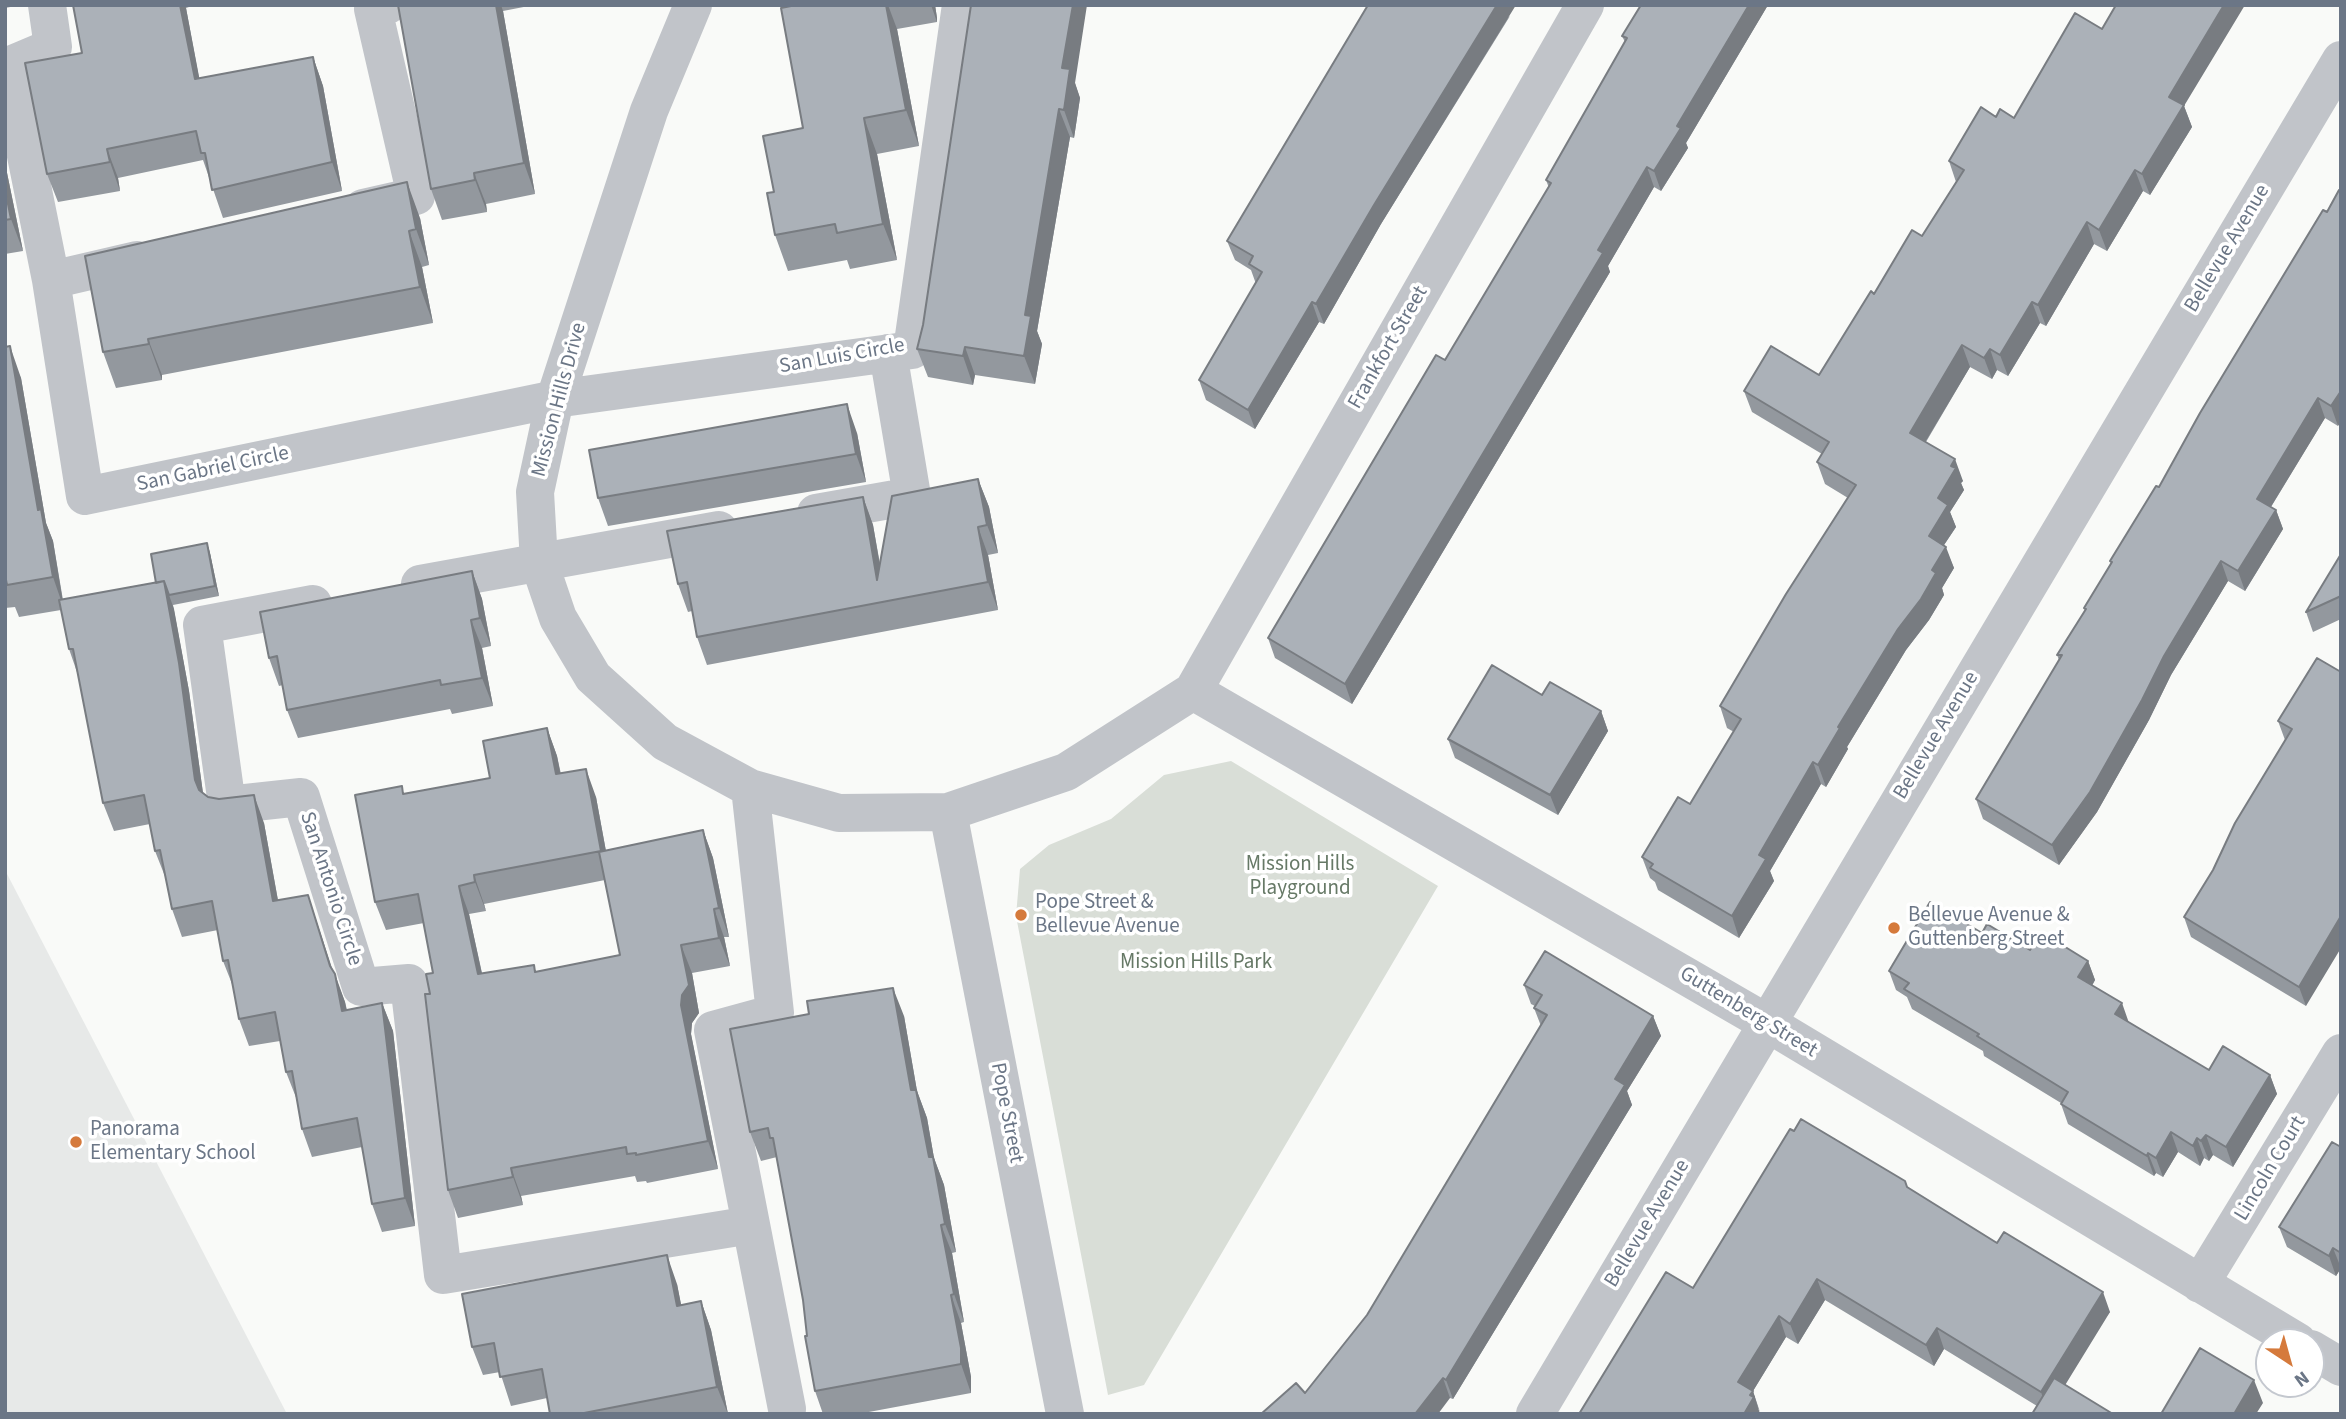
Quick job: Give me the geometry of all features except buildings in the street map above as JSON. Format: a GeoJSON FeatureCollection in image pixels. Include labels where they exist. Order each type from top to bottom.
{"type":"FeatureCollection","features":[{"type":"Feature","properties":{"kind":"street","name":"San Gabriel Circle"},"geometry":{"type":"LineString","coordinates":[[47,5],[53,47],[8,66],[51,280],[85,496],[555,399]]}},
{"type":"Feature","properties":{"kind":"street"},"geometry":{"type":"LineString","coordinates":[[334,214],[416,196],[373,9],[388,5]]}},
{"type":"Feature","properties":{"kind":"street","name":"Mission Hills Drive"},"geometry":{"type":"LineString","coordinates":[[693,5],[649,111],[555,399],[535,492],[539,562],[558,618],[593,677],[665,742],[750,788],[839,813],[948,812],[1066,772],[1193,691]]}},
{"type":"Feature","properties":{"kind":"street","name":"San Luis Circle"},"geometry":{"type":"LineString","coordinates":[[555,399],[912,350],[961,5]]}},
{"type":"Feature","properties":{"kind":"street","name":"Frankfort Street"},"geometry":{"type":"LineString","coordinates":[[1193,691],[1585,5]]}},
{"type":"Feature","properties":{"kind":"street","name":"Bellevue Avenue"},"geometry":{"type":"LineString","coordinates":[[1535,1414],[2341,60]]}},
{"type":"Feature","properties":{"kind":"street"},"geometry":{"type":"LineString","coordinates":[[51,280],[172,252]]}},
{"type":"Feature","properties":{"kind":"street"},"geometry":{"type":"LineString","coordinates":[[391,590],[912,496],[888,353]]}},
{"type":"Feature","properties":{"kind":"street","name":"San Antonio Circle"},"geometry":{"type":"LineString","coordinates":[[350,597],[202,625],[227,805],[300,797],[361,987],[409,983],[443,1275],[751,1226]]}},
{"type":"Feature","properties":{"kind":"street","name":"Guttenberg Street"},"geometry":{"type":"LineString","coordinates":[[1193,691],[1766,1023],[2274,1328]]}},
{"type":"Feature","properties":{"kind":"street"},"geometry":{"type":"LineString","coordinates":[[750,788],[775,1013],[713,1030],[787,1409]]}},
{"type":"Feature","properties":{"kind":"street","name":"Pope Street"},"geometry":{"type":"LineString","coordinates":[[948,812],[1065,1414]]}},
{"type":"Feature","properties":{"kind":"street","name":"Lincoln Court"},"geometry":{"type":"LineString","coordinates":[[2200,1284],[2341,1053]]}},
{"type":"Feature","properties":{"kind":"street"},"geometry":{"type":"LineString","coordinates":[[2325,1357],[2341,1367]]}},
{"type":"Feature","properties":{"kind":"shaded area","name":"Panorama Elementary School"},"geometry":{"type":"Polygon","coordinates":[[[5,870],[287,1414],[5,1414],[5,870]]]}},
{"type":"Feature","properties":{"kind":"green space","name":"Mission Hills Park"},"geometry":{"type":"Polygon","coordinates":[[[1231,761],[1438,886],[1144,1385],[1108,1395],[1016,916],[1020,869],[1049,845],[1111,819],[1164,775],[1231,761]]]}},
{"type":"Feature","properties":{"kind":"place","name":"Pope Street & Bellevue Avenue"},"geometry":{"type":"Point","coordinates":[1021,915]}},
{"type":"Feature","properties":{"kind":"place","name":"Bellevue Avenue & Guttenberg Street"},"geometry":{"type":"Point","coordinates":[1894,928]}},
{"type":"Feature","properties":{"kind":"place","name":"Panorama Elementary School"},"geometry":{"type":"Point","coordinates":[76,1142]}},
{"type":"Feature","properties":{"kind":"park label","name":"Mission Hills Playground"},"geometry":{"type":"Point","coordinates":[1300,877]}}]}
